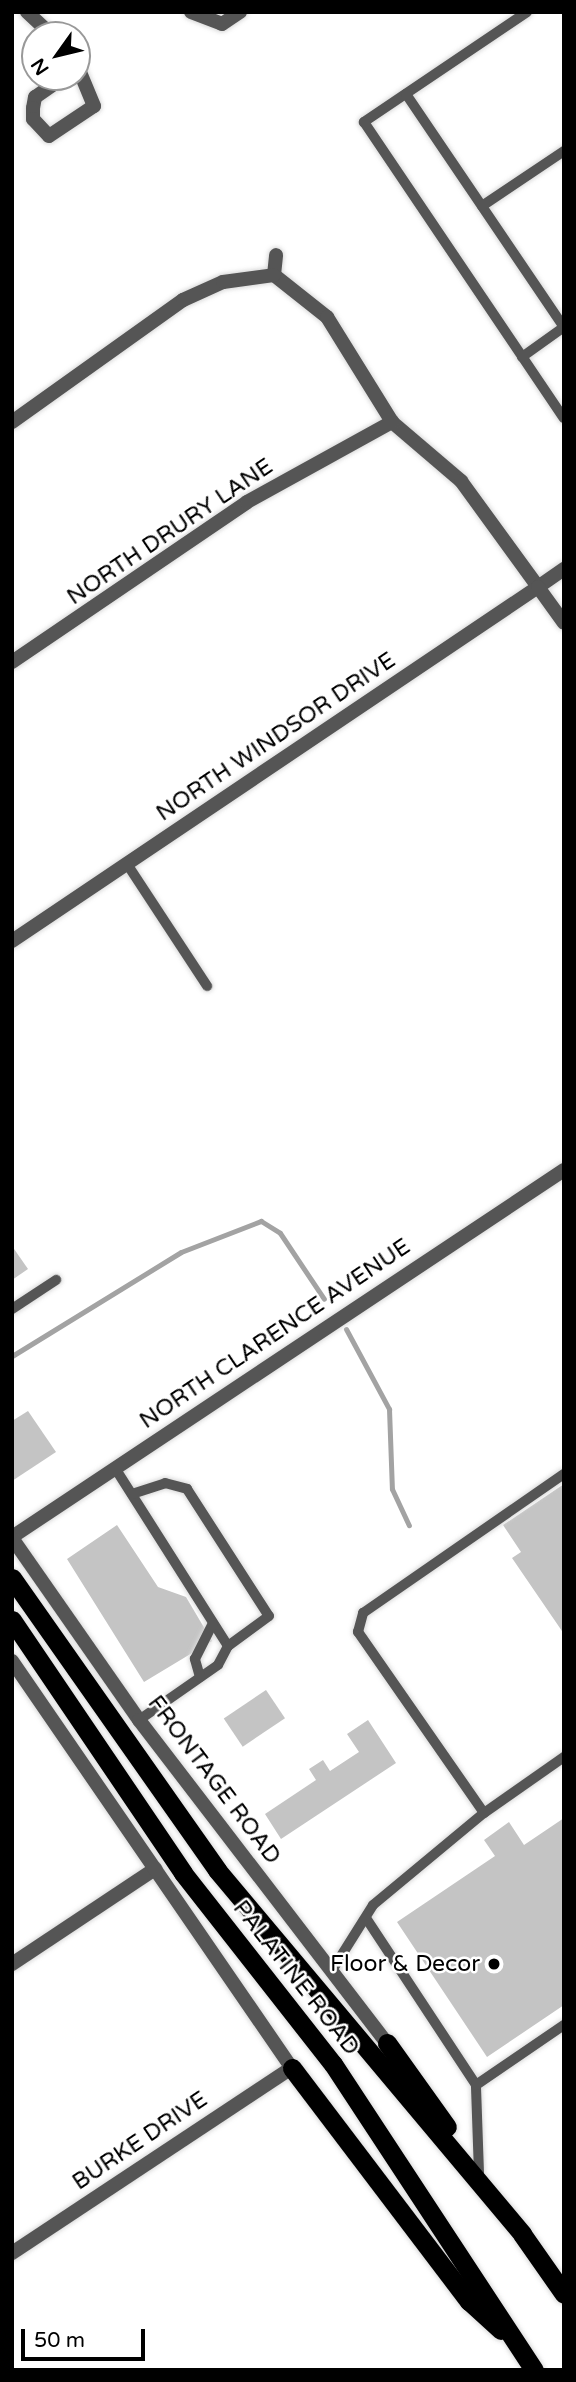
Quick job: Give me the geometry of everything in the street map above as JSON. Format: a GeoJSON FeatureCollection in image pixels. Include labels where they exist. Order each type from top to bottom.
{"type":"FeatureCollection","features":[{"type":"Feature","properties":{"kind":"highway","name":"PALATINE ROAD"},"geometry":{"type":"LineString","coordinates":[[12,1578],[217,1870],[522,2234],[564,2294]]}},
{"type":"Feature","properties":{"kind":"highway","name":"PALATINE ROAD"},"geometry":{"type":"LineString","coordinates":[[12,1620],[183,1873],[333,2064],[534,2370]]}},
{"type":"Feature","properties":{"kind":"highway"},"geometry":{"type":"LineString","coordinates":[[387,2043],[522,2234]]}},
{"type":"Feature","properties":{"kind":"highway"},"geometry":{"type":"LineString","coordinates":[[292,2068],[470,2301],[515,2343]]}},
{"type":"Feature","properties":{"kind":"street"},"geometry":{"type":"LineString","coordinates":[[191,12],[222,24],[240,12]]}},
{"type":"Feature","properties":{"kind":"street"},"geometry":{"type":"LineString","coordinates":[[44,91],[35,97],[33,119],[49,136],[93,106],[87,91]]}},
{"type":"Feature","properties":{"kind":"street"},"geometry":{"type":"LineString","coordinates":[[274,275],[276,255]]}},
{"type":"Feature","properties":{"kind":"street"},"geometry":{"type":"LineString","coordinates":[[12,422],[183,300],[223,282],[274,275],[327,317],[392,422],[461,481],[564,623]]}},
{"type":"Feature","properties":{"kind":"street","name":"NORTH DRURY LANE"},"geometry":{"type":"LineString","coordinates":[[12,662],[247,502],[392,422]]}},
{"type":"Feature","properties":{"kind":"street","name":"NORTH WINDSOR DRIVE"},"geometry":{"type":"LineString","coordinates":[[12,941],[564,569]]}},
{"type":"Feature","properties":{"kind":"street","name":"NORTH CLARENCE AVENUE"},"geometry":{"type":"LineString","coordinates":[[12,1537],[564,1170]]}},
{"type":"Feature","properties":{"kind":"street","name":"FRONTAGE ROAD"},"geometry":{"type":"LineString","coordinates":[[12,1537],[139,1720],[387,2043]]}},
{"type":"Feature","properties":{"kind":"street"},"geometry":{"type":"LineString","coordinates":[[14,1668],[292,2068]]}},
{"type":"Feature","properties":{"kind":"street"},"geometry":{"type":"LineString","coordinates":[[12,1964],[155,1869]]}},
{"type":"Feature","properties":{"kind":"street","name":"BURKE DRIVE"},"geometry":{"type":"LineString","coordinates":[[12,2253],[292,2068]]}},
{"type":"Feature","properties":{"kind":"lane"},"geometry":{"type":"LineString","coordinates":[[527,12],[364,122],[564,418]]}},
{"type":"Feature","properties":{"kind":"lane"},"geometry":{"type":"LineString","coordinates":[[406,94],[564,327],[522,357]]}},
{"type":"Feature","properties":{"kind":"lane"},"geometry":{"type":"LineString","coordinates":[[482,206],[564,151]]}},
{"type":"Feature","properties":{"kind":"lane"},"geometry":{"type":"LineString","coordinates":[[127,864],[207,986]]}},
{"type":"Feature","properties":{"kind":"lane"},"geometry":{"type":"LineString","coordinates":[[12,1309],[56,1280]]}},
{"type":"Feature","properties":{"kind":"lane"},"geometry":{"type":"LineString","coordinates":[[115,1468],[228,1646]]}},
{"type":"Feature","properties":{"kind":"lane"},"geometry":{"type":"LineString","coordinates":[[484,1813],[358,1632],[363,1612],[564,1474]]}},
{"type":"Feature","properties":{"kind":"lane"},"geometry":{"type":"LineString","coordinates":[[132,1494],[165,1483],[187,1489],[269,1616],[228,1646],[218,1665],[139,1720]]}},
{"type":"Feature","properties":{"kind":"lane"},"geometry":{"type":"LineString","coordinates":[[200,1677],[195,1659],[213,1623]]}},
{"type":"Feature","properties":{"kind":"lane"},"geometry":{"type":"LineString","coordinates":[[331,1972],[366,1918],[484,1813],[564,1757]]}},
{"type":"Feature","properties":{"kind":"lane"},"geometry":{"type":"LineString","coordinates":[[366,1918],[476,2085],[479,2173]]}},
{"type":"Feature","properties":{"kind":"lane"},"geometry":{"type":"LineString","coordinates":[[476,2085],[564,2025]]}},
{"type":"Feature","properties":{"kind":"building"},"geometry":{"type":"Polygon","coordinates":[[[12,1246],[28,1269],[12,1280],[12,1246]]]}},
{"type":"Feature","properties":{"kind":"building"},"geometry":{"type":"Polygon","coordinates":[[[28,1411],[56,1452],[12,1481],[12,1421],[28,1411]]]}},
{"type":"Feature","properties":{"kind":"building"},"geometry":{"type":"Polygon","coordinates":[[[564,1484],[564,1634],[512,1558],[521,1552],[503,1525],[564,1484]]]}},
{"type":"Feature","properties":{"kind":"building"},"geometry":{"type":"Polygon","coordinates":[[[117,1525],[158,1587],[186,1597],[212,1641],[144,1682],[67,1559],[117,1525]]]}},
{"type":"Feature","properties":{"kind":"building"},"geometry":{"type":"Polygon","coordinates":[[[266,1690],[285,1718],[243,1747],[224,1719],[266,1690]]]}},
{"type":"Feature","properties":{"kind":"building"},"geometry":{"type":"Polygon","coordinates":[[[368,1720],[396,1763],[281,1839],[265,1814],[316,1780],[309,1769],[323,1760],[330,1771],[359,1752],[347,1734],[368,1720]]]}},
{"type":"Feature","properties":{"kind":"building","name":"Floor & Decor"},"geometry":{"type":"Polygon","coordinates":[[[564,1818],[564,2005],[487,2057],[397,1922],[495,1856],[484,1840],[509,1822],[524,1845],[564,1818]]]}},
{"type":"Feature","properties":{"kind":"waterway"},"geometry":{"type":"LineString","coordinates":[[12,1356],[181,1252],[261,1221],[280,1233],[324,1299]]}},
{"type":"Feature","properties":{"kind":"waterway"},"geometry":{"type":"LineString","coordinates":[[346,1329],[389,1409],[392,1489],[409,1525]]}},
{"type":"Feature","properties":{"kind":"place","name":"Floor & Decor"},"geometry":{"type":"Point","coordinates":[494,1964]}}]}
